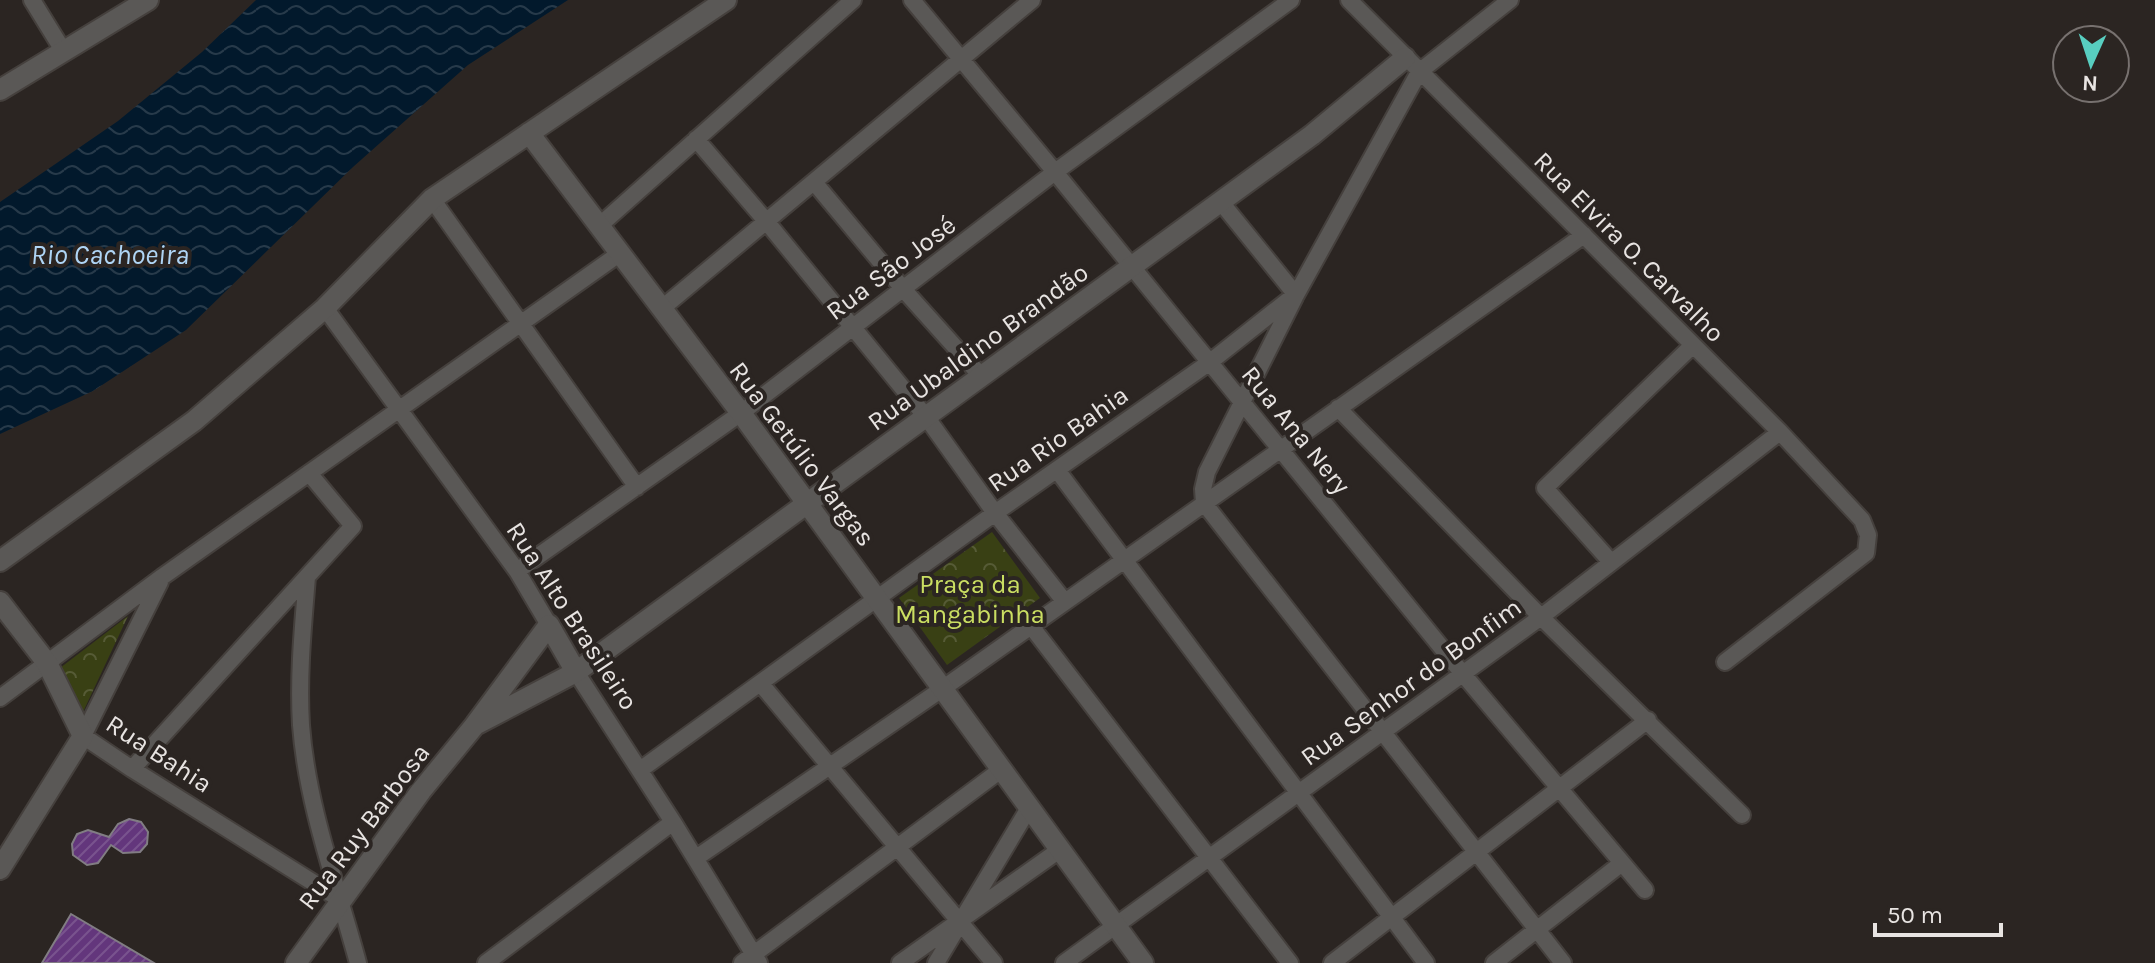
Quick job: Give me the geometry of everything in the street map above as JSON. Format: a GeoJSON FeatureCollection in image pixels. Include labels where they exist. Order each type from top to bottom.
{"type":"FeatureCollection","features":[{"type":"Feature","properties":{"kind":"street"},"geometry":{"type":"LineString","coordinates":[[32,0],[64,52]]}},
{"type":"Feature","properties":{"kind":"street"},"geometry":{"type":"LineString","coordinates":[[0,90],[148,0]]}},
{"type":"Feature","properties":{"kind":"street"},"geometry":{"type":"LineString","coordinates":[[0,561],[194,421],[325,308],[432,199],[726,0]]}},
{"type":"Feature","properties":{"kind":"street","name":"Rua Ana Nery"},"geometry":{"type":"LineString","coordinates":[[912,0],[1463,674],[1645,890]]}},
{"type":"Feature","properties":{"kind":"street"},"geometry":{"type":"LineString","coordinates":[[661,309],[1032,0]]}},
{"type":"Feature","properties":{"kind":"street","name":"Rua São José"},"geometry":{"type":"LineString","coordinates":[[517,571],[741,413],[1055,172],[1291,0]]}},
{"type":"Feature","properties":{"kind":"street","name":"Rua Elvira O. Carvalho"},"geometry":{"type":"LineString","coordinates":[[1349,0],[1780,432],[1862,520],[1868,535],[1866,553],[1725,662]]}},
{"type":"Feature","properties":{"kind":"street"},"geometry":{"type":"LineString","coordinates":[[1412,65],[1510,0]]}},
{"type":"Feature","properties":{"kind":"street"},"geometry":{"type":"LineString","coordinates":[[599,226],[841,3]]}},
{"type":"Feature","properties":{"kind":"street","name":"Rua Ubaldino Brandão"},"geometry":{"type":"LineString","coordinates":[[576,672],[1220,201],[1412,65]]}},
{"type":"Feature","properties":{"kind":"street","name":"Rua Rio Bahia"},"geometry":{"type":"LineString","coordinates":[[640,770],[1210,362],[1296,295],[1412,65]]}},
{"type":"Feature","properties":{"kind":"street","name":"Rua Getúlio Vargas"},"geometry":{"type":"LineString","coordinates":[[529,133],[741,413],[1002,769],[1058,851],[1143,963]]}},
{"type":"Feature","properties":{"kind":"street"},"geometry":{"type":"LineString","coordinates":[[696,139],[927,418],[995,513],[1065,602]]}},
{"type":"Feature","properties":{"kind":"street"},"geometry":{"type":"LineString","coordinates":[[814,182],[982,377]]}},
{"type":"Feature","properties":{"kind":"street"},"geometry":{"type":"LineString","coordinates":[[432,199],[637,487]]}},
{"type":"Feature","properties":{"kind":"street"},"geometry":{"type":"LineString","coordinates":[[1220,201],[1296,295],[1204,480],[1204,503],[1563,963]]}},
{"type":"Feature","properties":{"kind":"street"},"geometry":{"type":"LineString","coordinates":[[696,858],[831,767],[1584,235]]}},
{"type":"Feature","properties":{"kind":"street"},"geometry":{"type":"LineString","coordinates":[[0,698],[162,577],[619,254]]}},
{"type":"Feature","properties":{"kind":"street","name":"Rua Alto Brasileiro"},"geometry":{"type":"LineString","coordinates":[[325,308],[517,571],[576,672],[696,858],[751,960]]}},
{"type":"Feature","properties":{"kind":"street"},"geometry":{"type":"LineString","coordinates":[[1611,562],[1545,488],[1693,345]]}},
{"type":"Feature","properties":{"kind":"street"},"geometry":{"type":"LineString","coordinates":[[1338,408],[1541,617],[1742,815]]}},
{"type":"Feature","properties":{"kind":"street","name":"Rua Senhor do Bonfim"},"geometry":{"type":"LineString","coordinates":[[1064,963],[1541,617],[1780,432]]}},
{"type":"Feature","properties":{"kind":"street"},"geometry":{"type":"LineString","coordinates":[[1057,470],[1426,963]]}},
{"type":"Feature","properties":{"kind":"street"},"geometry":{"type":"LineString","coordinates":[[132,769],[353,526],[309,473]]}},
{"type":"Feature","properties":{"kind":"street"},"geometry":{"type":"LineString","coordinates":[[0,869],[83,736],[162,577]]}},
{"type":"Feature","properties":{"kind":"street"},"geometry":{"type":"LineString","coordinates":[[307,577],[301,649],[301,725],[319,824],[358,963]]}},
{"type":"Feature","properties":{"kind":"street","name":"Rua Bahia"},"geometry":{"type":"LineString","coordinates":[[0,602],[47,663],[83,736],[341,900]]}},
{"type":"Feature","properties":{"kind":"street","name":"Rua Ruy Barbosa"},"geometry":{"type":"LineString","coordinates":[[296,963],[421,791],[475,725],[549,625]]}},
{"type":"Feature","properties":{"kind":"street"},"geometry":{"type":"LineString","coordinates":[[1031,626],[1290,963]]}},
{"type":"Feature","properties":{"kind":"street","name":"Rua Ruy Barbosa"},"geometry":{"type":"LineString","coordinates":[[475,725],[576,672]]}},
{"type":"Feature","properties":{"kind":"street"},"geometry":{"type":"LineString","coordinates":[[761,684],[994,963]]}},
{"type":"Feature","properties":{"kind":"street"},"geometry":{"type":"LineString","coordinates":[[1332,963],[1648,720]]}},
{"type":"Feature","properties":{"kind":"street"},"geometry":{"type":"LineString","coordinates":[[751,960],[1002,769]]}},
{"type":"Feature","properties":{"kind":"street"},"geometry":{"type":"LineString","coordinates":[[936,963],[1029,808]]}},
{"type":"Feature","properties":{"kind":"street"},"geometry":{"type":"LineString","coordinates":[[486,963],[673,822]]}},
{"type":"Feature","properties":{"kind":"street"},"geometry":{"type":"LineString","coordinates":[[900,963],[1058,851]]}},
{"type":"Feature","properties":{"kind":"street"},"geometry":{"type":"LineString","coordinates":[[1494,963],[1622,863]]}},
{"type":"Feature","properties":{"kind":"green space","name":"Praça da Mangabinha"},"geometry":{"type":"Polygon","coordinates":[[[992,532],[1040,598],[947,665],[899,598],[992,532]]]}},
{"type":"Feature","properties":{"kind":"green space"},"geometry":{"type":"Polygon","coordinates":[[[128,616],[83,712],[60,668],[128,616]]]}},
{"type":"Feature","properties":{"kind":"water","name":"Rio Cachoeira"},"geometry":{"type":"Polygon","coordinates":[[[256,0],[568,0],[468,65],[353,167],[186,330],[93,391],[0,434],[0,202],[118,121],[202,52],[256,0]]]}},
{"type":"Feature","properties":{"kind":"building"},"geometry":{"type":"Polygon","coordinates":[[[129,819],[141,822],[148,832],[147,844],[140,852],[123,853],[111,845],[98,863],[87,865],[73,855],[72,844],[77,834],[88,830],[109,837],[118,824],[129,819]]]}},
{"type":"Feature","properties":{"kind":"building"},"geometry":{"type":"Polygon","coordinates":[[[71,914],[154,963],[42,963],[71,914]]]}}]}
